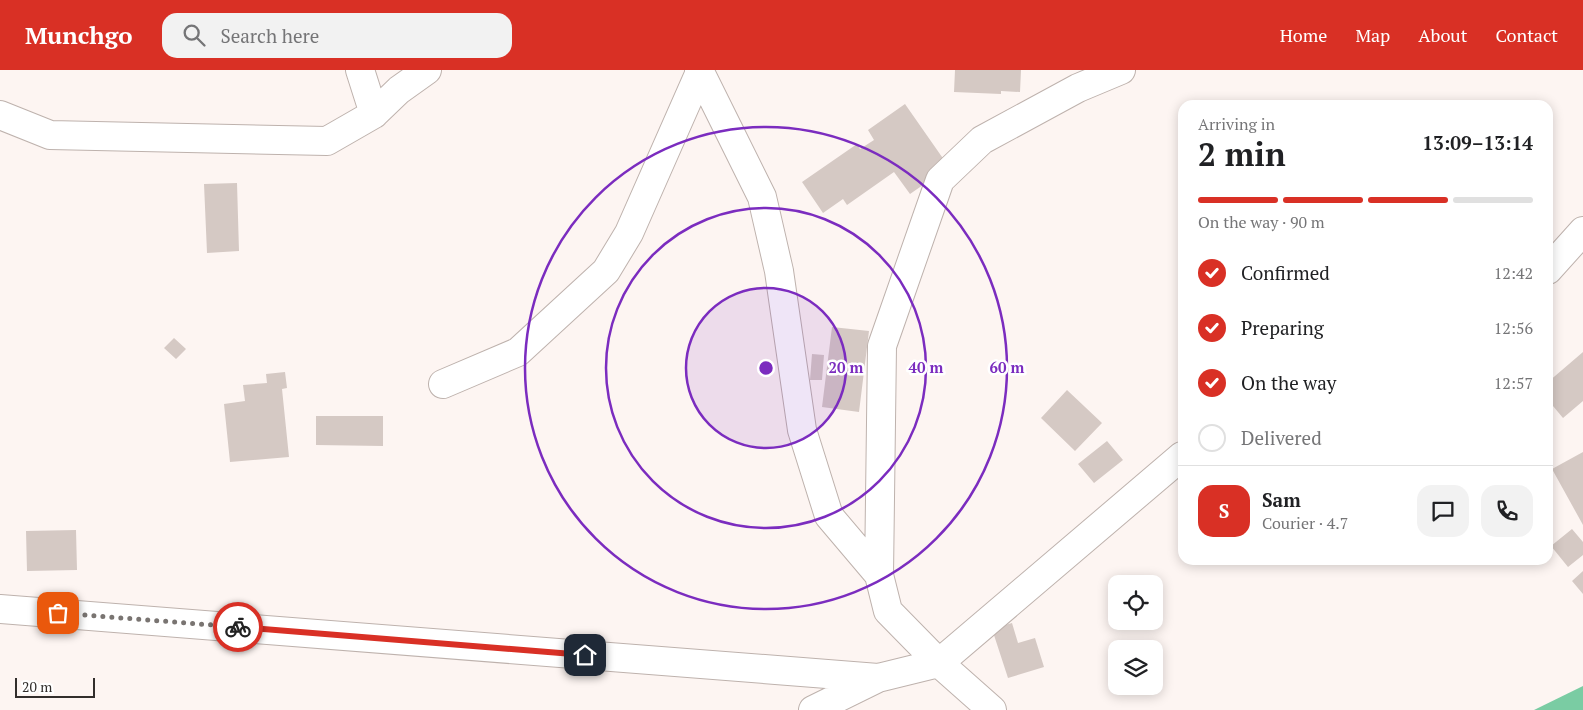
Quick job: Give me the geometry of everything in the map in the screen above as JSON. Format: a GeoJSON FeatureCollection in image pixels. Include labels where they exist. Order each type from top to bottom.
{"type":"FeatureCollection","features":[{"type":"Feature","properties":{"kind":"street"},"geometry":{"type":"LineString","coordinates":[[360,70],[374,114]]}},
{"type":"Feature","properties":{"kind":"street"},"geometry":{"type":"LineString","coordinates":[[0,115],[50,135],[327,140],[374,114],[399,90],[427,70]]}},
{"type":"Feature","properties":{"kind":"street"},"geometry":{"type":"LineString","coordinates":[[992,710],[939,663],[888,611],[879,575],[882,346],[940,180],[982,140],[1078,88],[1121,70]]}},
{"type":"Feature","properties":{"kind":"street"},"geometry":{"type":"LineString","coordinates":[[700,71],[762,197],[779,271],[802,430],[829,516],[879,575]]}},
{"type":"Feature","properties":{"kind":"street"},"geometry":{"type":"LineString","coordinates":[[444,384],[518,352],[606,271],[629,233],[700,71]]}},
{"type":"Feature","properties":{"kind":"street"},"geometry":{"type":"LineString","coordinates":[[1553,264],[1583,231]]}},
{"type":"Feature","properties":{"kind":"street"},"geometry":{"type":"LineString","coordinates":[[813,710],[878,678],[939,663],[1178,459]]}},
{"type":"Feature","properties":{"kind":"street"},"geometry":{"type":"LineString","coordinates":[[0,609],[878,678]]}},
{"type":"Feature","properties":{"kind":"green space"},"geometry":{"type":"Polygon","coordinates":[[[1583,686],[1583,710],[1534,710],[1583,686]]]}},
{"type":"Feature","properties":{"kind":"building"},"geometry":{"type":"Polygon","coordinates":[[[955,70],[1021,70],[1020,92],[1001,91],[1001,94],[954,92],[955,70]]]}},
{"type":"Feature","properties":{"kind":"building"},"geometry":{"type":"Polygon","coordinates":[[[905,104],[949,167],[910,194],[894,172],[847,205],[843,199],[823,213],[802,182],[857,144],[860,149],[874,140],[868,130],[905,104]]]}},
{"type":"Feature","properties":{"kind":"building"},"geometry":{"type":"Polygon","coordinates":[[[237,183],[239,251],[207,253],[204,184],[237,183]]]}},
{"type":"Feature","properties":{"kind":"building"},"geometry":{"type":"Polygon","coordinates":[[[832,327],[869,331],[859,412],[822,407],[832,327]]]}},
{"type":"Feature","properties":{"kind":"building"},"geometry":{"type":"Polygon","coordinates":[[[174,338],[186,349],[176,359],[164,348],[174,338]]]}},
{"type":"Feature","properties":{"kind":"building"},"geometry":{"type":"Polygon","coordinates":[[[1583,352],[1583,401],[1563,418],[1553,406],[1553,378],[1583,352]]]}},
{"type":"Feature","properties":{"kind":"building"},"geometry":{"type":"Polygon","coordinates":[[[812,354],[824,355],[822,380],[810,380],[812,354]]]}},
{"type":"Feature","properties":{"kind":"building"},"geometry":{"type":"Polygon","coordinates":[[[285,372],[287,388],[282,389],[289,457],[230,462],[224,404],[245,401],[243,385],[267,383],[266,374],[285,372]]]}},
{"type":"Feature","properties":{"kind":"building"},"geometry":{"type":"Polygon","coordinates":[[[1067,390],[1102,423],[1075,451],[1041,418],[1067,390]]]}},
{"type":"Feature","properties":{"kind":"building"},"geometry":{"type":"Polygon","coordinates":[[[316,416],[383,416],[383,446],[316,445],[316,416]]]}},
{"type":"Feature","properties":{"kind":"building"},"geometry":{"type":"Polygon","coordinates":[[[1107,441],[1123,460],[1094,483],[1078,464],[1107,441]]]}},
{"type":"Feature","properties":{"kind":"building"},"geometry":{"type":"Polygon","coordinates":[[[1583,452],[1583,525],[1553,471],[1553,468],[1583,452]]]}},
{"type":"Feature","properties":{"kind":"building"},"geometry":{"type":"Polygon","coordinates":[[[1572,529],[1583,542],[1583,555],[1568,567],[1553,548],[1553,544],[1572,529]]]}},
{"type":"Feature","properties":{"kind":"building"},"geometry":{"type":"Polygon","coordinates":[[[76,530],[77,570],[27,571],[26,531],[76,530]]]}},
{"type":"Feature","properties":{"kind":"building"},"geometry":{"type":"Polygon","coordinates":[[[1583,571],[1583,594],[1572,581],[1583,571]]]}},
{"type":"Feature","properties":{"kind":"building"},"geometry":{"type":"Polygon","coordinates":[[[1012,623],[1018,643],[1035,638],[1044,667],[1008,678],[992,629],[1012,623]]]}},
{"type":"Feature","properties":{"kind":"way so far"},"geometry":{"type":"LineString","coordinates":[[58,613],[238,627]]}},
{"type":"Feature","properties":{"kind":"route"},"geometry":{"type":"LineString","coordinates":[[238,627],[585,655]]}}]}
